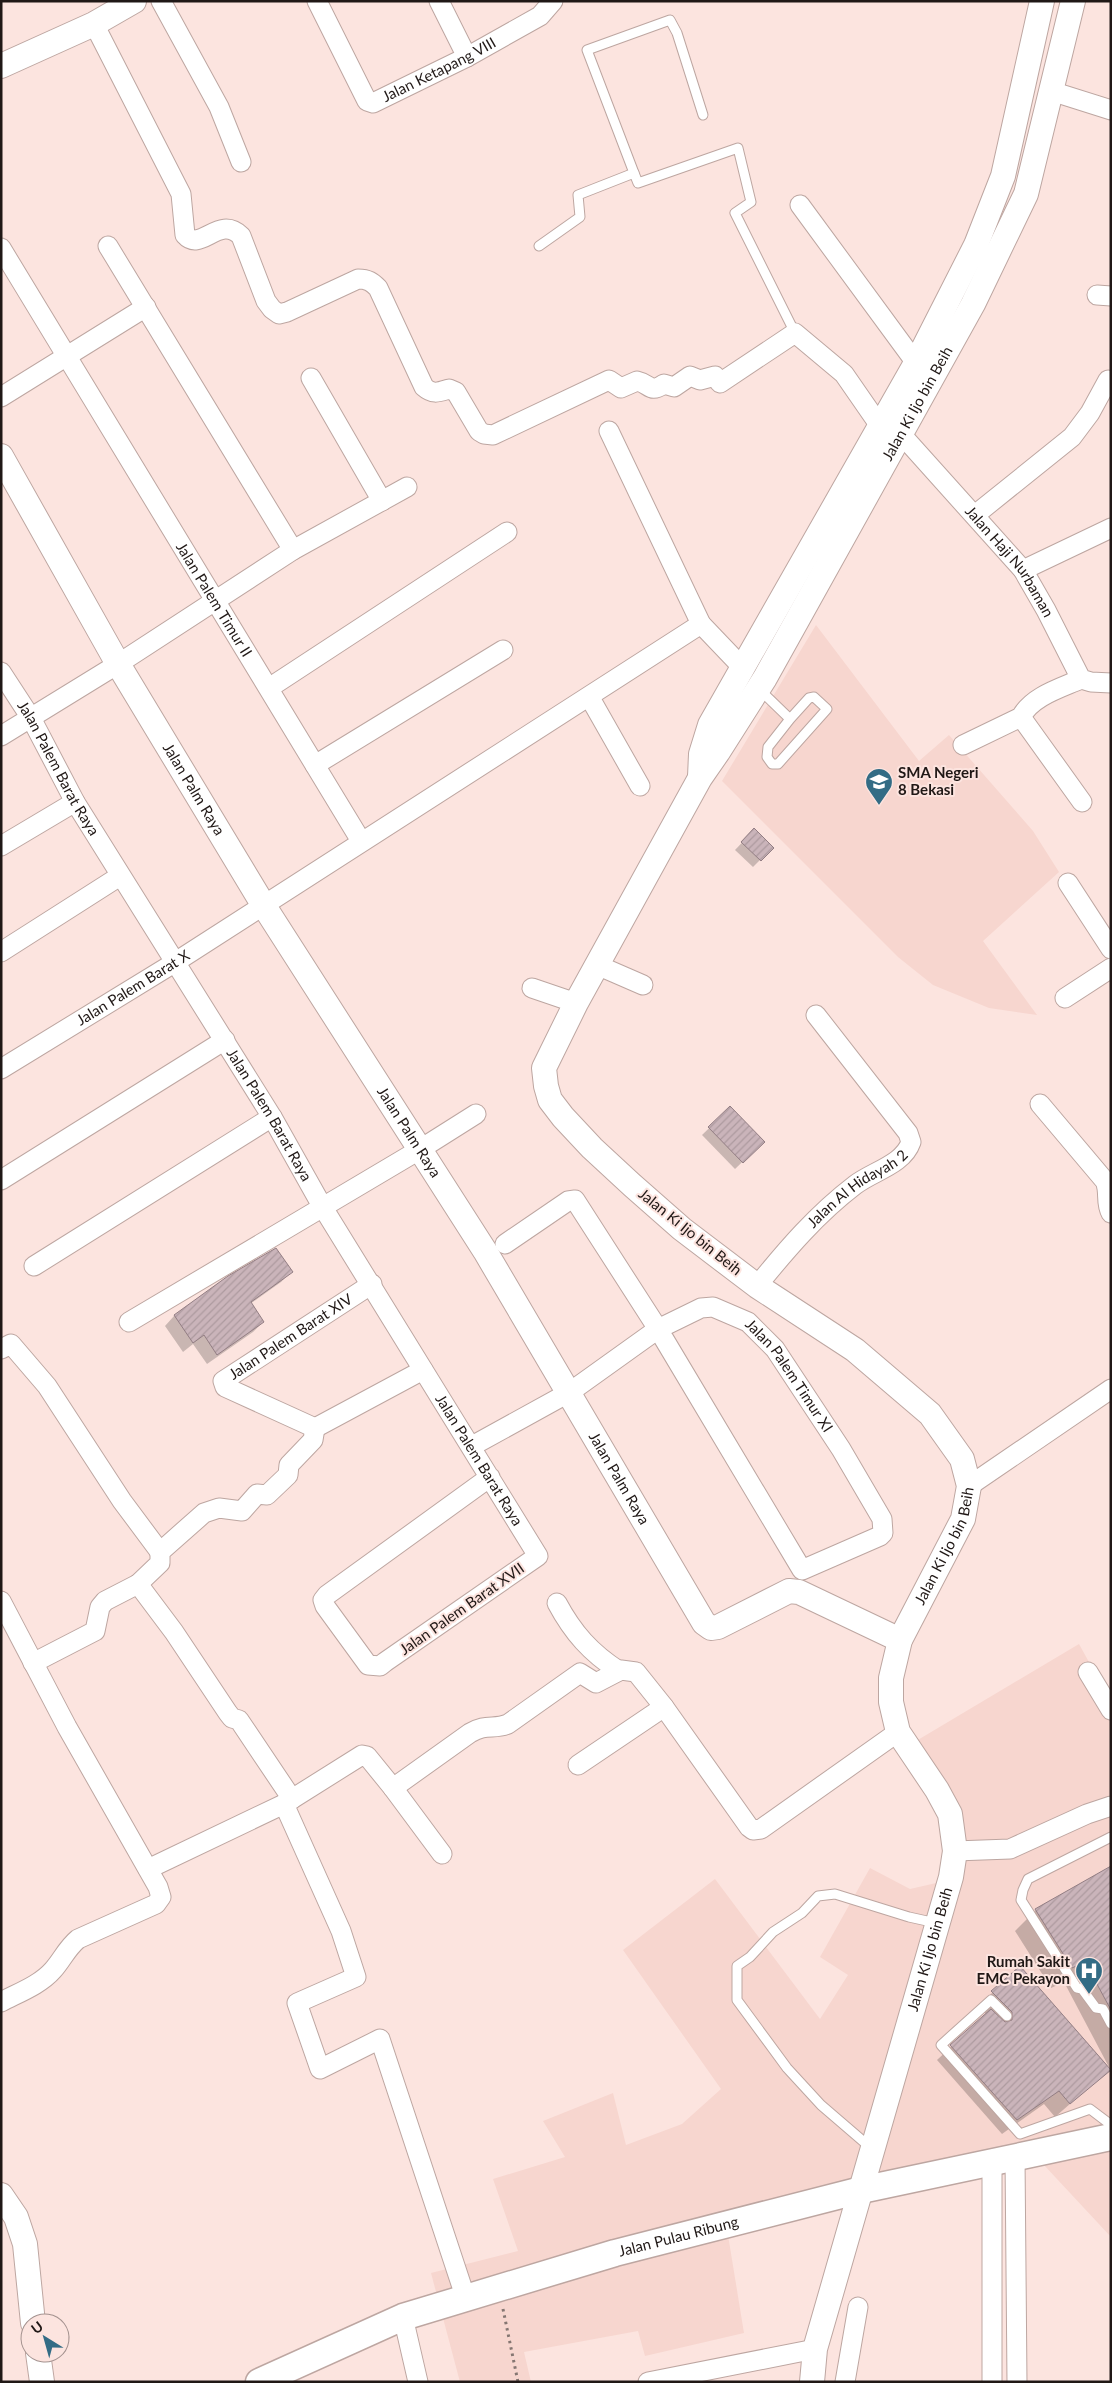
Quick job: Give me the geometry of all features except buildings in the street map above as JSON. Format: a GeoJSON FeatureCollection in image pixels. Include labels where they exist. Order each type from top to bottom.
{"type":"FeatureCollection","features":[{"type":"Feature","properties":{"kind":"main road","name":"Jalan Pulau Ribung"},"geometry":{"type":"LineString","coordinates":[[260,2382],[403,2317],[615,2253],[861,2190],[1111,2137]]}},
{"type":"Feature","properties":{"kind":"street"},"geometry":{"type":"LineString","coordinates":[[1,66],[94,24],[134,1]]}},
{"type":"Feature","properties":{"kind":"street"},"geometry":{"type":"LineString","coordinates":[[161,1],[219,107],[241,162]]}},
{"type":"Feature","properties":{"kind":"street","name":"Jalan Ketapang VIII"},"geometry":{"type":"LineString","coordinates":[[317,1],[366,101],[373,103],[467,57],[540,16],[553,1]]}},
{"type":"Feature","properties":{"kind":"street"},"geometry":{"type":"LineString","coordinates":[[439,1],[467,57]]}},
{"type":"Feature","properties":{"kind":"street","name":"Jalan Ki Ijo bin Beih"},"geometry":{"type":"LineString","coordinates":[[925,369],[1002,176],[1042,1]]}},
{"type":"Feature","properties":{"kind":"street","name":"Jalan Ki Ijo bin Beih"},"geometry":{"type":"LineString","coordinates":[[700,778],[701,754],[710,725],[743,668],[890,430],[925,369],[973,304],[1026,194],[1073,1]]}},
{"type":"Feature","properties":{"kind":"street"},"geometry":{"type":"LineString","coordinates":[[94,24],[181,194],[185,234],[189,238],[196,240],[227,228],[234,230],[241,236],[266,301],[279,314],[358,279],[366,279],[372,282],[378,288],[424,387],[435,393],[449,389],[456,392],[479,430],[484,434],[493,435],[609,380],[621,388],[637,381],[650,388],[657,389],[664,384],[674,387],[690,376],[700,380],[715,376],[720,383],[795,333]]}},
{"type":"Feature","properties":{"kind":"street"},"geometry":{"type":"LineString","coordinates":[[1051,91],[1111,110]]}},
{"type":"Feature","properties":{"kind":"street"},"geometry":{"type":"LineString","coordinates":[[800,205],[925,369]]}},
{"type":"Feature","properties":{"kind":"street"},"geometry":{"type":"LineString","coordinates":[[108,246],[293,550]]}},
{"type":"Feature","properties":{"kind":"street","name":"Jalan Palem Timur II"},"geometry":{"type":"LineString","coordinates":[[1,248],[213,602],[269,688],[361,842]]}},
{"type":"Feature","properties":{"kind":"street"},"geometry":{"type":"LineString","coordinates":[[1,396],[146,307]]}},
{"type":"Feature","properties":{"kind":"street","name":"Jalan Haji Nurbaman"},"geometry":{"type":"LineString","coordinates":[[795,333],[844,374],[890,430],[976,515],[1023,570],[1046,610],[1081,679]]}},
{"type":"Feature","properties":{"kind":"street"},"geometry":{"type":"LineString","coordinates":[[311,378],[382,501]]}},
{"type":"Feature","properties":{"kind":"street"},"geometry":{"type":"LineString","coordinates":[[976,515],[1072,437],[1090,413],[1108,380]]}},
{"type":"Feature","properties":{"kind":"street","name":"Jalan Ki Ijo bin Beih"},"geometry":{"type":"LineString","coordinates":[[812,2382],[815,2349],[874,2150],[951,1877],[955,1851],[950,1814],[937,1790],[898,1732],[891,1702],[891,1678],[900,1640],[963,1519],[969,1486],[962,1459],[930,1414],[855,1350],[757,1286],[682,1229],[619,1173],[562,1117],[550,1100],[544,1068],[576,1003],[700,778],[759,688],[890,430]]}},
{"type":"Feature","properties":{"kind":"street"},"geometry":{"type":"LineString","coordinates":[[609,431],[702,624],[743,668]]}},
{"type":"Feature","properties":{"kind":"street","name":"Jalan Palm Raya"},"geometry":{"type":"LineString","coordinates":[[1,456],[118,664],[264,906],[485,1251],[570,1392],[704,1623],[711,1628],[718,1627],[789,1591],[799,1592],[900,1640]]}},
{"type":"Feature","properties":{"kind":"street"},"geometry":{"type":"LineString","coordinates":[[1,736],[118,664],[293,550],[407,486]]}},
{"type":"Feature","properties":{"kind":"street"},"geometry":{"type":"LineString","coordinates":[[1023,570],[1111,528]]}},
{"type":"Feature","properties":{"kind":"street"},"geometry":{"type":"LineString","coordinates":[[269,688],[507,532]]}},
{"type":"Feature","properties":{"kind":"street","name":"Jalan Palem Barat X"},"geometry":{"type":"LineString","coordinates":[[1,1069],[264,906],[361,842],[590,698],[702,624]]}},
{"type":"Feature","properties":{"kind":"street"},"geometry":{"type":"LineString","coordinates":[[315,765],[503,650]]}},
{"type":"Feature","properties":{"kind":"street","name":"Jalan Palem Barat Raya"},"geometry":{"type":"LineString","coordinates":[[1,672],[30,718],[75,802],[174,963],[225,1040],[272,1117],[322,1206],[472,1446],[538,1556]]}},
{"type":"Feature","properties":{"kind":"street"},"geometry":{"type":"LineString","coordinates":[[963,745],[1021,717],[1026,708],[1036,700],[1081,679],[1091,682],[1111,683]]}},
{"type":"Feature","properties":{"kind":"street"},"geometry":{"type":"LineString","coordinates":[[590,698],[640,786]]}},
{"type":"Feature","properties":{"kind":"street"},"geometry":{"type":"LineString","coordinates":[[1021,717],[1082,802]]}},
{"type":"Feature","properties":{"kind":"street"},"geometry":{"type":"LineString","coordinates":[[1,846],[75,802]]}},
{"type":"Feature","properties":{"kind":"street"},"geometry":{"type":"LineString","coordinates":[[1,952],[120,876]]}},
{"type":"Feature","properties":{"kind":"street"},"geometry":{"type":"LineString","coordinates":[[1068,883],[1111,949]]}},
{"type":"Feature","properties":{"kind":"street"},"geometry":{"type":"LineString","coordinates":[[597,965],[643,985]]}},
{"type":"Feature","properties":{"kind":"street"},"geometry":{"type":"LineString","coordinates":[[1065,998],[1111,968]]}},
{"type":"Feature","properties":{"kind":"street"},"geometry":{"type":"LineString","coordinates":[[532,988],[576,1003]]}},
{"type":"Feature","properties":{"kind":"street","name":"Jalan Al Hidayah 2"},"geometry":{"type":"LineString","coordinates":[[757,1286],[794,1240],[856,1184],[893,1163],[908,1150],[911,1142],[908,1133],[816,1015]]}},
{"type":"Feature","properties":{"kind":"street"},"geometry":{"type":"LineString","coordinates":[[1,1180],[225,1040]]}},
{"type":"Feature","properties":{"kind":"street"},"geometry":{"type":"LineString","coordinates":[[1040,1104],[1106,1184],[1108,1208],[1111,1214]]}},
{"type":"Feature","properties":{"kind":"street"},"geometry":{"type":"LineString","coordinates":[[129,1322],[419,1150],[476,1114]]}},
{"type":"Feature","properties":{"kind":"street"},"geometry":{"type":"LineString","coordinates":[[34,1266],[272,1117]]}},
{"type":"Feature","properties":{"kind":"street"},"geometry":{"type":"LineString","coordinates":[[505,1244],[568,1201],[575,1200],[658,1329]]}},
{"type":"Feature","properties":{"kind":"street","name":"Jalan Palem Barat XIV"},"geometry":{"type":"LineString","coordinates":[[315,1428],[225,1387],[223,1381],[372,1284]]}},
{"type":"Feature","properties":{"kind":"street","name":"Jalan Palem Timur XI"},"geometry":{"type":"LineString","coordinates":[[472,1446],[570,1392],[658,1329],[701,1308],[713,1307],[748,1322],[775,1349],[842,1449],[882,1519],[883,1533],[802,1570],[658,1329]]}},
{"type":"Feature","properties":{"kind":"street"},"geometry":{"type":"LineString","coordinates":[[1,1350],[12,1344],[47,1386],[122,1501],[160,1552],[160,1563],[138,1584],[105,1601],[97,1616],[97,1628],[88,1636],[34,1663]]}},
{"type":"Feature","properties":{"kind":"street"},"geometry":{"type":"LineString","coordinates":[[160,1552],[204,1513],[219,1508],[242,1511],[258,1494],[267,1495],[288,1475],[289,1465],[314,1440],[315,1428],[423,1370]]}},
{"type":"Feature","properties":{"kind":"street"},"geometry":{"type":"LineString","coordinates":[[969,1486],[1111,1389]]}},
{"type":"Feature","properties":{"kind":"street","name":"Jalan Palem Barat XVII"},"geometry":{"type":"LineString","coordinates":[[490,1476],[326,1595],[324,1600],[325,1606],[365,1661],[373,1666],[380,1666],[538,1556]]}},
{"type":"Feature","properties":{"kind":"street"},"geometry":{"type":"LineString","coordinates":[[138,1584],[174,1632],[228,1713],[232,1718],[239,1720],[288,1802],[341,1931],[356,1977],[297,2003],[320,2068],[380,2039],[466,2299]]}},
{"type":"Feature","properties":{"kind":"street"},"geometry":{"type":"LineString","coordinates":[[1,1601],[160,1892],[160,1901],[156,1904],[78,1939],[70,1945],[52,1971],[40,1982],[1,2002]]}},
{"type":"Feature","properties":{"kind":"street"},"geometry":{"type":"LineString","coordinates":[[558,1603],[563,1613],[594,1654],[619,1671],[636,1672],[664,1707],[753,1830],[761,1829],[898,1732]]}},
{"type":"Feature","properties":{"kind":"street"},"geometry":{"type":"LineString","coordinates":[[393,1788],[470,1733],[482,1726],[501,1727],[508,1724],[576,1675],[584,1674],[596,1684],[619,1671]]}},
{"type":"Feature","properties":{"kind":"street"},"geometry":{"type":"LineString","coordinates":[[1088,1672],[1111,1710]]}},
{"type":"Feature","properties":{"kind":"street"},"geometry":{"type":"LineString","coordinates":[[578,1765],[664,1707]]}},
{"type":"Feature","properties":{"kind":"street"},"geometry":{"type":"LineString","coordinates":[[148,1869],[288,1802],[364,1755],[393,1788],[442,1854]]}},
{"type":"Feature","properties":{"kind":"street"},"geometry":{"type":"LineString","coordinates":[[955,1851],[1010,1849],[1087,1814],[1111,1806]]}},
{"type":"Feature","properties":{"kind":"street"},"geometry":{"type":"LineString","coordinates":[[992,2382],[1004,2159]]}},
{"type":"Feature","properties":{"kind":"street"},"geometry":{"type":"LineString","coordinates":[[1004,2159],[1017,2382]]}},
{"type":"Feature","properties":{"kind":"street"},"geometry":{"type":"LineString","coordinates":[[1,2195],[16,2217],[25,2244],[32,2313]]}},
{"type":"Feature","properties":{"kind":"street"},"geometry":{"type":"LineString","coordinates":[[844,2382],[858,2307]]}},
{"type":"Feature","properties":{"kind":"street"},"geometry":{"type":"LineString","coordinates":[[403,2317],[418,2382]]}},
{"type":"Feature","properties":{"kind":"street"},"geometry":{"type":"LineString","coordinates":[[652,2381],[815,2349]]}},
{"type":"Feature","properties":{"kind":"street"},"geometry":{"type":"LineString","coordinates":[[39,2363],[42,2382]]}},
{"type":"Feature","properties":{"kind":"lane"},"geometry":{"type":"LineString","coordinates":[[703,115],[677,33],[670,20],[587,50],[638,183],[738,148],[751,202],[735,213],[795,333]]}},
{"type":"Feature","properties":{"kind":"lane"},"geometry":{"type":"LineString","coordinates":[[539,246],[580,217],[578,196],[634,173]]}},
{"type":"Feature","properties":{"kind":"lane"},"geometry":{"type":"LineString","coordinates":[[759,688],[790,719]]}},
{"type":"Feature","properties":{"kind":"lane"},"geometry":{"type":"LineString","coordinates":[[814,697],[827,709],[778,764],[772,764],[767,757],[768,747],[790,719],[809,698],[814,697]]}},
{"type":"Feature","properties":{"kind":"lane"},"geometry":{"type":"LineString","coordinates":[[1111,1837],[1028,1879],[1021,1900],[1077,1988],[1082,1989],[1096,2008],[1103,2009],[1111,2024]]}},
{"type":"Feature","properties":{"kind":"lane"},"geometry":{"type":"LineString","coordinates":[[874,2150],[821,2105],[787,2068],[737,2000],[737,1966],[750,1957],[774,1932],[802,1914],[818,1896],[835,1894],[909,1917],[938,1923]]}},
{"type":"Feature","properties":{"kind":"lane"},"geometry":{"type":"LineString","coordinates":[[1007,2016],[991,2000],[941,2045],[1020,2134],[1090,2109],[1111,2125]]}},
{"type":"Feature","properties":{"kind":"path"},"geometry":{"type":"LineString","coordinates":[[499,2289],[518,2382]]}},
{"type":"Feature","properties":{"kind":"shaded area","name":"SMA Negeri 8 Bekasi"},"geometry":{"type":"Polygon","coordinates":[[[816,625],[919,761],[949,735],[1033,831],[1059,872],[983,941],[1037,1015],[989,1008],[933,985],[898,957],[722,781],[816,625]]]}},
{"type":"Feature","properties":{"kind":"shaded area"},"geometry":{"type":"Polygon","coordinates":[[[1079,1644],[1111,1702],[1111,2237],[1043,2164],[727,2229],[744,2333],[645,2356],[638,2331],[524,2352],[531,2382],[460,2382],[431,2273],[518,2251],[493,2179],[565,2157],[543,2121],[613,2093],[626,2145],[682,2124],[721,2089],[623,1950],[715,1879],[820,2019],[848,1975],[820,1957],[870,1868],[910,1889],[945,1881],[949,1815],[906,1747],[1079,1644]]]}},
{"type":"Feature","properties":{"kind":"place","name":"SMA Negeri 8 Bekasi"},"geometry":{"type":"Point","coordinates":[879,806]}},
{"type":"Feature","properties":{"kind":"place","name":"Rumah Sakit EMC Pekayon"},"geometry":{"type":"Point","coordinates":[1089,1995]}}]}
